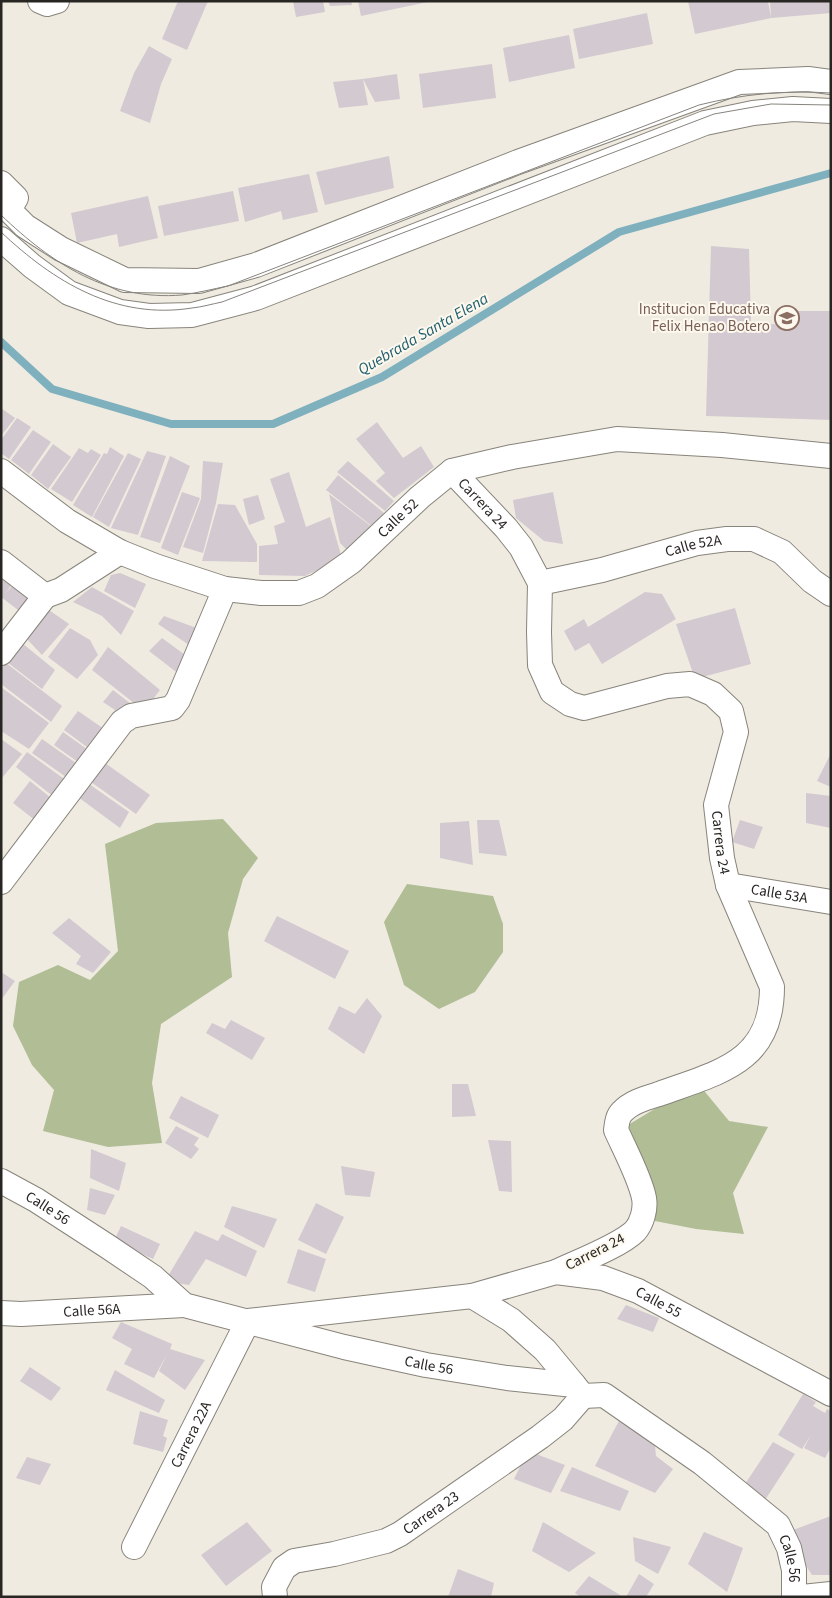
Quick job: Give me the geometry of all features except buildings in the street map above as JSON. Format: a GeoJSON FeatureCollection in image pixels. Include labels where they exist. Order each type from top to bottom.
{"type":"FeatureCollection","features":[{"type":"Feature","properties":{"kind":"street"},"geometry":{"type":"LineString","coordinates":[[40,1],[47,4],[57,1]]}},
{"type":"Feature","properties":{"kind":"street"},"geometry":{"type":"LineString","coordinates":[[1,183],[16,198],[9,210],[24,226],[61,249],[125,280],[199,281],[256,265],[518,162],[739,82],[808,79],[831,82]]}},
{"type":"Feature","properties":{"kind":"street"},"geometry":{"type":"LineString","coordinates":[[1,239],[32,266],[69,292],[120,312],[149,316],[192,315],[256,298],[705,123],[753,113],[793,110],[831,111]]}},
{"type":"Feature","properties":{"kind":"street","name":"Calle 52"},"geometry":{"type":"LineString","coordinates":[[1,471],[67,522],[120,552],[155,566],[225,589],[262,593],[299,593],[317,586],[351,562],[420,497],[452,471],[512,457],[617,439],[831,456]]}},
{"type":"Feature","properties":{"kind":"street","name":"Carrera 24"},"geometry":{"type":"LineString","coordinates":[[452,471],[506,528],[521,548],[540,583],[538,632],[540,665],[552,692],[570,704],[584,708],[668,686],[690,684],[713,694],[731,712],[736,732],[716,805],[722,858],[728,885],[772,987],[772,1005],[767,1023],[758,1042],[744,1058],[710,1075],[636,1102],[621,1113],[617,1120],[616,1130],[645,1200],[644,1213],[637,1229],[626,1239],[556,1272]]}},
{"type":"Feature","properties":{"kind":"street","name":"Calle 52A"},"geometry":{"type":"LineString","coordinates":[[540,583],[602,570],[698,543],[727,539],[754,539],[782,552],[812,581],[831,594]]}},
{"type":"Feature","properties":{"kind":"street"},"geometry":{"type":"LineString","coordinates":[[1,653],[44,596],[61,590],[120,552]]}},
{"type":"Feature","properties":{"kind":"street"},"geometry":{"type":"LineString","coordinates":[[1,562],[44,596]]}},
{"type":"Feature","properties":{"kind":"street"},"geometry":{"type":"LineString","coordinates":[[1,882],[122,722],[132,716],[172,708],[178,700],[225,589]]}},
{"type":"Feature","properties":{"kind":"street","name":"Calle 53A"},"geometry":{"type":"LineString","coordinates":[[728,885],[831,902]]}},
{"type":"Feature","properties":{"kind":"street","name":"Calle 56"},"geometry":{"type":"LineString","coordinates":[[1,1181],[36,1200],[108,1246],[153,1277],[184,1305],[344,1347],[426,1365],[604,1394],[702,1463],[778,1525],[791,1555],[794,1570],[794,1597]]}},
{"type":"Feature","properties":{"kind":"street","name":"Calle 55"},"geometry":{"type":"LineString","coordinates":[[248,1321],[472,1296],[556,1272],[603,1278],[638,1291],[831,1394]]}},
{"type":"Feature","properties":{"kind":"street"},"geometry":{"type":"LineString","coordinates":[[472,1296],[511,1320],[525,1332],[545,1350],[579,1391]]}},
{"type":"Feature","properties":{"kind":"street","name":"Calle 56A"},"geometry":{"type":"LineString","coordinates":[[1,1313],[21,1314],[184,1305]]}},
{"type":"Feature","properties":{"kind":"street","name":"Carrera 22A"},"geometry":{"type":"LineString","coordinates":[[134,1547],[248,1321]]}},
{"type":"Feature","properties":{"kind":"street","name":"Carrera 23"},"geometry":{"type":"LineString","coordinates":[[275,1597],[274,1587],[284,1568],[294,1561],[334,1554],[386,1541],[400,1534],[540,1437],[563,1418],[579,1391]]}},
{"type":"Feature","properties":{"kind":"street","name":"Calle 56"},"geometry":{"type":"LineString","coordinates":[[802,1597],[831,1594]]}},
{"type":"Feature","properties":{"kind":"green space"},"geometry":{"type":"Polygon","coordinates":[[[223,819],[258,858],[243,879],[228,933],[232,977],[161,1024],[152,1083],[162,1143],[108,1147],[43,1131],[54,1090],[32,1065],[13,1026],[19,982],[58,965],[90,980],[118,951],[105,844],[156,823],[223,819]]]}},
{"type":"Feature","properties":{"kind":"green space"},"geometry":{"type":"Polygon","coordinates":[[[407,884],[493,896],[503,924],[503,952],[475,992],[439,1009],[404,985],[384,922],[407,884]]]}},
{"type":"Feature","properties":{"kind":"green space"},"geometry":{"type":"Polygon","coordinates":[[[701,1087],[729,1121],[768,1127],[733,1193],[744,1234],[696,1229],[655,1221],[651,1188],[628,1125],[671,1099],[701,1087]]]}},
{"type":"Feature","properties":{"kind":"waterway","name":"Quebrada Santa Elena"},"geometry":{"type":"LineString","coordinates":[[1,342],[52,389],[171,424],[273,424],[382,377],[619,232],[831,173]]}},
{"type":"Feature","properties":{"kind":"tram line"},"geometry":{"type":"LineString","coordinates":[[1,215],[41,249],[83,276],[130,292],[155,295],[182,295],[228,286],[699,105],[764,94],[797,92],[831,93]]}},
{"type":"Feature","properties":{"kind":"tram line"},"geometry":{"type":"LineString","coordinates":[[1,232],[43,267],[88,293],[112,302],[138,308],[164,310],[196,308],[222,302],[714,114],[771,104],[831,105]]}},
{"type":"Feature","properties":{"kind":"place","name":"Institucion Educativa Felix Henao Botero"},"geometry":{"type":"Point","coordinates":[787,318]}}]}
